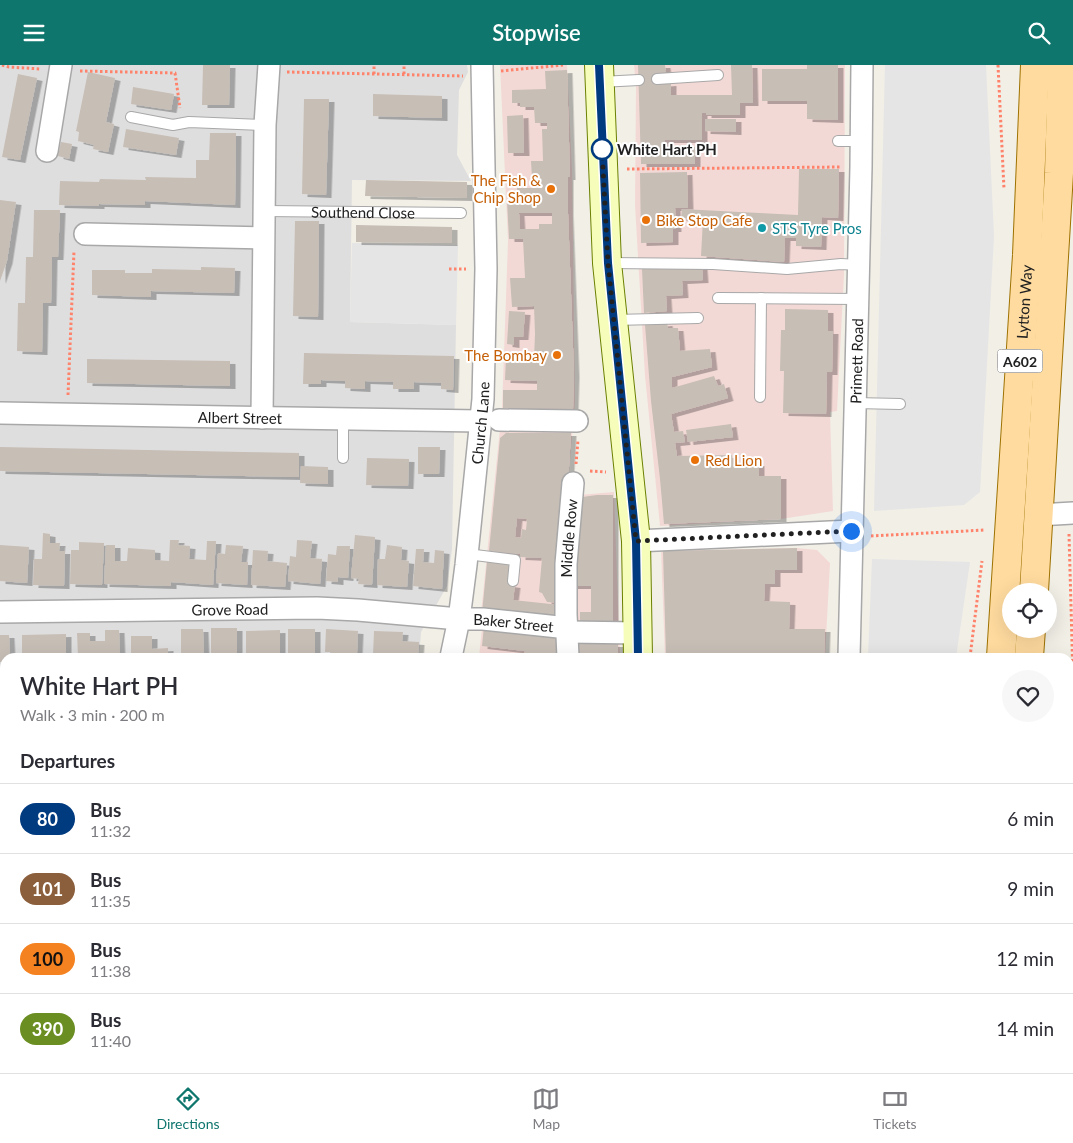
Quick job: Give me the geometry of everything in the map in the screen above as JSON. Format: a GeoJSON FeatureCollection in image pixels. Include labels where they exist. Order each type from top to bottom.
{"type":"FeatureCollection","features":[{"type":"Feature","properties":{"kind":"main road","name":"Lytton Way"},"geometry":{"type":"LineString","coordinates":[[1002,653],[1027,255],[1035,65]]}},
{"type":"Feature","properties":{"kind":"main road","name":"Lytton Way"},"geometry":{"type":"LineString","coordinates":[[1034,583],[1060,173],[1062,65]]}},
{"type":"Feature","properties":{"kind":"main road"},"geometry":{"type":"LineString","coordinates":[[1029,653],[1030,638]]}},
{"type":"Feature","properties":{"kind":"street","name":"Primett Road"},"geometry":{"type":"LineString","coordinates":[[848,653],[862,141],[862,65]]}},
{"type":"Feature","properties":{"kind":"street"},"geometry":{"type":"LineString","coordinates":[[47,151],[61,68]]}},
{"type":"Feature","properties":{"kind":"street"},"geometry":{"type":"LineString","coordinates":[[262,418],[265,125],[269,68]]}},
{"type":"Feature","properties":{"kind":"street","name":"Church Lane"},"geometry":{"type":"LineString","coordinates":[[452,653],[459,619],[467,555],[490,421],[482,69]]}},
{"type":"Feature","properties":{"kind":"street"},"geometry":{"type":"LineString","coordinates":[[599,74],[608,263],[636,541],[638,645]]}},
{"type":"Feature","properties":{"kind":"street"},"geometry":{"type":"LineString","coordinates":[[85,234],[264,238]]}},
{"type":"Feature","properties":{"kind":"street","name":"Albert Street"},"geometry":{"type":"LineString","coordinates":[[0,413],[163,418],[577,421]]}},
{"type":"Feature","properties":{"kind":"street","name":"Middle Row"},"geometry":{"type":"LineString","coordinates":[[568,653],[566,564],[574,477]]}},
{"type":"Feature","properties":{"kind":"street"},"geometry":{"type":"LineString","coordinates":[[1038,515],[1070,513]]}},
{"type":"Feature","properties":{"kind":"street"},"geometry":{"type":"LineString","coordinates":[[636,541],[851,531]]}},
{"type":"Feature","properties":{"kind":"street","name":"Grove Road"},"geometry":{"type":"LineString","coordinates":[[0,612],[317,608],[459,619]]}},
{"type":"Feature","properties":{"kind":"street","name":"Baker Street"},"geometry":{"type":"LineString","coordinates":[[459,619],[482,619],[568,630],[638,645]]}},
{"type":"Feature","properties":{"kind":"lane"},"geometry":{"type":"LineString","coordinates":[[599,74],[639,80]]}},
{"type":"Feature","properties":{"kind":"lane"},"geometry":{"type":"LineString","coordinates":[[657,79],[718,75]]}},
{"type":"Feature","properties":{"kind":"lane"},"geometry":{"type":"LineString","coordinates":[[131,117],[173,125],[189,122],[265,125]]}},
{"type":"Feature","properties":{"kind":"lane"},"geometry":{"type":"LineString","coordinates":[[838,141],[862,141]]}},
{"type":"Feature","properties":{"kind":"lane","name":"Southend Close"},"geometry":{"type":"LineString","coordinates":[[264,211],[461,213]]}},
{"type":"Feature","properties":{"kind":"lane"},"geometry":{"type":"LineString","coordinates":[[608,263],[713,264],[787,269],[841,264],[859,265]]}},
{"type":"Feature","properties":{"kind":"lane"},"geometry":{"type":"LineString","coordinates":[[718,297],[858,299]]}},
{"type":"Feature","properties":{"kind":"lane"},"geometry":{"type":"LineString","coordinates":[[760,397],[761,298]]}},
{"type":"Feature","properties":{"kind":"lane"},"geometry":{"type":"LineString","coordinates":[[613,320],[698,318]]}},
{"type":"Feature","properties":{"kind":"lane"},"geometry":{"type":"LineString","coordinates":[[854,403],[900,404]]}},
{"type":"Feature","properties":{"kind":"lane"},"geometry":{"type":"LineString","coordinates":[[343,418],[343,458]]}},
{"type":"Feature","properties":{"kind":"lane"},"geometry":{"type":"LineString","coordinates":[[467,555],[515,560],[513,581]]}},
{"type":"Feature","properties":{"kind":"path"},"geometry":{"type":"LineString","coordinates":[[2,65],[9,67],[175,73],[180,112]]}},
{"type":"Feature","properties":{"kind":"path"},"geometry":{"type":"LineString","coordinates":[[374,65],[374,74]]}},
{"type":"Feature","properties":{"kind":"path"},"geometry":{"type":"LineString","coordinates":[[404,65],[404,75]]}},
{"type":"Feature","properties":{"kind":"path"},"geometry":{"type":"LineString","coordinates":[[269,68],[374,74],[469,76],[482,69],[563,65]]}},
{"type":"Feature","properties":{"kind":"path"},"geometry":{"type":"LineString","coordinates":[[998,65],[1005,194]]}},
{"type":"Feature","properties":{"kind":"path"},"geometry":{"type":"LineString","coordinates":[[603,169],[861,167]]}},
{"type":"Feature","properties":{"kind":"path"},"geometry":{"type":"LineString","coordinates":[[67,415],[75,233],[85,234]]}},
{"type":"Feature","properties":{"kind":"path"},"geometry":{"type":"LineString","coordinates":[[577,421],[578,445],[574,477],[629,474]]}},
{"type":"Feature","properties":{"kind":"path"},"geometry":{"type":"LineString","coordinates":[[1070,513],[1073,653]]}},
{"type":"Feature","properties":{"kind":"path"},"geometry":{"type":"LineString","coordinates":[[984,539],[986,521]]}},
{"type":"Feature","properties":{"kind":"path"},"geometry":{"type":"LineString","coordinates":[[851,531],[872,536],[985,530]]}},
{"type":"Feature","properties":{"kind":"path"},"geometry":{"type":"LineString","coordinates":[[970,653],[982,559]]}},
{"type":"Feature","properties":{"kind":"shaded area"},"geometry":{"type":"Polygon","coordinates":[[[0,65],[467,65],[468,72],[459,90],[457,155],[471,181],[352,180],[350,322],[456,325],[452,549],[447,586],[421,632],[419,653],[0,653],[0,65]]]}},
{"type":"Feature","properties":{"kind":"shaded area"},"geometry":{"type":"Polygon","coordinates":[[[500,65],[567,65],[572,169],[575,402],[567,496],[614,492],[620,653],[479,653],[482,628],[481,613],[502,409],[508,241],[500,65]]]}},
{"type":"Feature","properties":{"kind":"shaded area"},"geometry":{"type":"Polygon","coordinates":[[[634,65],[845,65],[844,274],[837,411],[830,412],[833,511],[781,519],[660,526],[645,376],[635,205],[636,87],[634,65]]]}},
{"type":"Feature","properties":{"kind":"shaded area"},"geometry":{"type":"Polygon","coordinates":[[[885,65],[986,65],[994,236],[980,492],[964,505],[874,511],[885,65]]]}},
{"type":"Feature","properties":{"kind":"shaded area"},"geometry":{"type":"Polygon","coordinates":[[[352,243],[458,245],[456,325],[350,322],[352,243]]]}},
{"type":"Feature","properties":{"kind":"shaded area"},"geometry":{"type":"Polygon","coordinates":[[[797,548],[817,550],[830,563],[825,653],[665,653],[661,551],[797,548]]]}},
{"type":"Feature","properties":{"kind":"shaded area"},"geometry":{"type":"Polygon","coordinates":[[[872,559],[970,562],[957,653],[868,653],[872,559]]]}},
{"type":"Feature","properties":{"kind":"building"},"geometry":{"type":"Polygon","coordinates":[[[203,65],[230,65],[229,105],[202,105],[203,65]]]}},
{"type":"Feature","properties":{"kind":"building"},"geometry":{"type":"Polygon","coordinates":[[[638,65],[665,65],[666,72],[657,73],[657,84],[671,83],[671,95],[732,95],[731,65],[752,65],[753,103],[740,103],[740,115],[706,115],[706,113],[702,113],[702,140],[665,140],[665,147],[695,147],[695,164],[641,164],[638,65]]]}},
{"type":"Feature","properties":{"kind":"building"},"geometry":{"type":"Polygon","coordinates":[[[807,65],[838,65],[838,120],[807,119],[807,101],[762,101],[762,69],[807,69],[807,65]]]}},
{"type":"Feature","properties":{"kind":"building"},"geometry":{"type":"Polygon","coordinates":[[[567,70],[570,177],[568,177],[568,213],[574,374],[573,409],[503,408],[503,390],[537,390],[537,381],[505,380],[506,357],[534,358],[535,334],[534,306],[512,307],[510,278],[525,278],[523,239],[509,239],[507,200],[517,200],[517,188],[540,188],[540,177],[532,178],[531,161],[543,161],[542,129],[547,129],[547,123],[535,123],[534,107],[520,107],[520,103],[512,103],[512,90],[546,89],[545,71],[567,70]],[[519,213],[520,229],[539,229],[539,224],[552,224],[552,213],[519,213]]]}},
{"type":"Feature","properties":{"kind":"building"},"geometry":{"type":"Polygon","coordinates":[[[88,72],[115,78],[106,122],[114,124],[108,152],[93,149],[94,145],[78,141],[79,132],[76,131],[88,72]]]}},
{"type":"Feature","properties":{"kind":"building"},"geometry":{"type":"Polygon","coordinates":[[[18,74],[37,78],[20,160],[2,157],[18,74]]]}},
{"type":"Feature","properties":{"kind":"building"},"geometry":{"type":"Polygon","coordinates":[[[133,87],[174,94],[171,110],[131,104],[133,87]]]}},
{"type":"Feature","properties":{"kind":"building"},"geometry":{"type":"Polygon","coordinates":[[[373,94],[442,96],[442,118],[373,116],[373,94]]]}},
{"type":"Feature","properties":{"kind":"building"},"geometry":{"type":"Polygon","coordinates":[[[304,99],[329,99],[326,195],[302,194],[304,99]]]}},
{"type":"Feature","properties":{"kind":"building"},"geometry":{"type":"Polygon","coordinates":[[[523,115],[524,153],[508,153],[507,116],[523,115]]]}},
{"type":"Feature","properties":{"kind":"building"},"geometry":{"type":"Polygon","coordinates":[[[705,119],[736,119],[736,132],[705,131],[705,119]]]}},
{"type":"Feature","properties":{"kind":"building"},"geometry":{"type":"Polygon","coordinates":[[[126,129],[179,138],[176,155],[123,147],[126,129]]]}},
{"type":"Feature","properties":{"kind":"building"},"geometry":{"type":"Polygon","coordinates":[[[210,133],[236,133],[235,205],[145,201],[145,205],[59,205],[60,181],[99,182],[100,179],[146,180],[145,177],[196,178],[196,160],[209,160],[210,133]]]}},
{"type":"Feature","properties":{"kind":"building"},"geometry":{"type":"Polygon","coordinates":[[[61,142],[72,144],[69,159],[58,156],[61,142]]]}},
{"type":"Feature","properties":{"kind":"building","name":"STS Tyre Pros"},"geometry":{"type":"Polygon","coordinates":[[[799,169],[839,169],[838,218],[822,217],[821,247],[796,246],[796,238],[785,238],[784,262],[701,256],[703,219],[681,218],[682,209],[798,215],[799,169]]]}},
{"type":"Feature","properties":{"kind":"building"},"geometry":{"type":"Polygon","coordinates":[[[687,172],[688,208],[675,208],[676,229],[673,229],[673,242],[641,243],[640,173],[687,172]]]}},
{"type":"Feature","properties":{"kind":"building"},"geometry":{"type":"Polygon","coordinates":[[[366,180],[467,182],[467,198],[365,196],[366,180]]]}},
{"type":"Feature","properties":{"kind":"building"},"geometry":{"type":"Polygon","coordinates":[[[0,200],[16,202],[7,261],[0,281],[0,200]]]}},
{"type":"Feature","properties":{"kind":"building"},"geometry":{"type":"Polygon","coordinates":[[[34,210],[60,210],[58,257],[52,257],[51,303],[43,303],[42,352],[17,351],[18,303],[25,303],[26,257],[33,257],[34,210]]]}},
{"type":"Feature","properties":{"kind":"building"},"geometry":{"type":"Polygon","coordinates":[[[295,221],[319,221],[318,317],[293,316],[295,221]]]}},
{"type":"Feature","properties":{"kind":"building"},"geometry":{"type":"Polygon","coordinates":[[[356,225],[452,227],[452,243],[356,242],[356,225]]]}},
{"type":"Feature","properties":{"kind":"building"},"geometry":{"type":"Polygon","coordinates":[[[702,266],[703,280],[682,281],[683,295],[666,296],[667,311],[644,313],[642,269],[702,266]]]}},
{"type":"Feature","properties":{"kind":"building"},"geometry":{"type":"Polygon","coordinates":[[[201,267],[235,268],[234,293],[151,291],[151,297],[92,295],[92,270],[125,270],[125,273],[152,273],[152,269],[201,270],[201,267]]]}},
{"type":"Feature","properties":{"kind":"building"},"geometry":{"type":"Polygon","coordinates":[[[785,309],[828,310],[828,331],[833,331],[832,372],[827,372],[826,414],[783,413],[784,371],[780,371],[781,330],[785,330],[785,309]]]}},
{"type":"Feature","properties":{"kind":"building"},"geometry":{"type":"Polygon","coordinates":[[[509,311],[525,312],[523,337],[514,337],[514,345],[507,344],[509,311]]]}},
{"type":"Feature","properties":{"kind":"building"},"geometry":{"type":"Polygon","coordinates":[[[667,323],[668,328],[678,328],[680,351],[710,349],[712,367],[672,377],[672,388],[714,376],[718,386],[724,384],[728,398],[671,414],[674,432],[683,431],[685,442],[675,443],[677,456],[732,455],[733,464],[759,463],[759,476],[781,476],[781,519],[664,524],[645,325],[667,323]]]}},
{"type":"Feature","properties":{"kind":"building"},"geometry":{"type":"Polygon","coordinates":[[[304,353],[454,356],[453,390],[441,389],[441,383],[414,382],[414,389],[393,389],[393,382],[365,381],[365,389],[345,388],[345,381],[321,380],[321,384],[303,384],[304,353]]]}},
{"type":"Feature","properties":{"kind":"building"},"geometry":{"type":"Polygon","coordinates":[[[87,359],[230,361],[230,386],[87,383],[87,359]]]}},
{"type":"Feature","properties":{"kind":"building"},"geometry":{"type":"Polygon","coordinates":[[[731,424],[733,437],[688,442],[686,430],[731,424]]]}},
{"type":"Feature","properties":{"kind":"building"},"geometry":{"type":"Polygon","coordinates":[[[506,433],[571,433],[561,603],[547,602],[542,593],[539,592],[542,558],[520,557],[520,554],[489,551],[500,438],[506,433]],[[517,518],[515,537],[521,538],[522,529],[526,530],[527,519],[517,518]]]}},
{"type":"Feature","properties":{"kind":"building"},"geometry":{"type":"Polygon","coordinates":[[[0,447],[299,453],[299,477],[0,471],[0,447]]]}},
{"type":"Feature","properties":{"kind":"building"},"geometry":{"type":"Polygon","coordinates":[[[418,447],[440,447],[439,474],[418,474],[418,447]]]}},
{"type":"Feature","properties":{"kind":"building"},"geometry":{"type":"Polygon","coordinates":[[[367,458],[409,459],[408,486],[366,485],[367,458]]]}},
{"type":"Feature","properties":{"kind":"building"},"geometry":{"type":"Polygon","coordinates":[[[301,466],[328,467],[328,484],[300,483],[301,466]]]}},
{"type":"Feature","properties":{"kind":"building"},"geometry":{"type":"Polygon","coordinates":[[[613,495],[613,628],[580,628],[580,612],[591,612],[591,586],[571,586],[575,498],[613,495]]]}},
{"type":"Feature","properties":{"kind":"building"},"geometry":{"type":"Polygon","coordinates":[[[43,533],[50,534],[50,543],[60,543],[59,551],[65,551],[64,586],[33,585],[34,559],[42,559],[43,533]]]}},
{"type":"Feature","properties":{"kind":"building"},"geometry":{"type":"Polygon","coordinates":[[[355,535],[375,537],[372,585],[358,584],[359,579],[351,578],[355,535]]]}},
{"type":"Feature","properties":{"kind":"building"},"geometry":{"type":"Polygon","coordinates":[[[170,540],[179,540],[178,545],[190,546],[189,559],[206,560],[207,541],[216,541],[213,585],[171,582],[171,586],[104,584],[106,545],[115,545],[115,561],[127,561],[128,548],[155,550],[155,560],[169,561],[170,540]]]}},
{"type":"Feature","properties":{"kind":"building"},"geometry":{"type":"Polygon","coordinates":[[[297,540],[312,541],[310,558],[322,559],[320,584],[288,581],[290,556],[296,557],[297,540]]]}},
{"type":"Feature","properties":{"kind":"building"},"geometry":{"type":"Polygon","coordinates":[[[79,542],[104,543],[102,585],[70,584],[71,550],[79,550],[79,542]]]}},
{"type":"Feature","properties":{"kind":"building"},"geometry":{"type":"Polygon","coordinates":[[[0,545],[29,547],[27,583],[0,581],[0,545]]]}},
{"type":"Feature","properties":{"kind":"building"},"geometry":{"type":"Polygon","coordinates":[[[226,545],[243,546],[241,562],[248,562],[247,585],[216,583],[218,553],[225,554],[226,545]]]}},
{"type":"Feature","properties":{"kind":"building"},"geometry":{"type":"Polygon","coordinates":[[[387,545],[402,547],[401,560],[409,561],[407,587],[377,585],[378,559],[385,559],[387,545]]]}},
{"type":"Feature","properties":{"kind":"building"},"geometry":{"type":"Polygon","coordinates":[[[337,546],[350,546],[348,578],[338,577],[338,582],[326,581],[328,554],[336,555],[337,546]]]}},
{"type":"Feature","properties":{"kind":"building"},"geometry":{"type":"Polygon","coordinates":[[[797,548],[797,570],[775,570],[775,584],[765,584],[764,601],[790,602],[789,629],[825,629],[824,653],[666,653],[663,551],[797,548]]]}},
{"type":"Feature","properties":{"kind":"building"},"geometry":{"type":"Polygon","coordinates":[[[416,549],[424,549],[423,562],[434,563],[435,550],[444,551],[442,589],[413,586],[416,549]]]}},
{"type":"Feature","properties":{"kind":"building"},"geometry":{"type":"Polygon","coordinates":[[[253,550],[268,551],[267,561],[287,563],[285,587],[251,585],[253,550]]]}},
{"type":"Feature","properties":{"kind":"building"},"geometry":{"type":"Polygon","coordinates":[[[487,562],[510,564],[508,584],[515,585],[513,600],[560,605],[559,618],[482,613],[487,562]]]}},
{"type":"Feature","properties":{"kind":"building"},"geometry":{"type":"Polygon","coordinates":[[[484,626],[559,636],[559,653],[525,653],[525,651],[482,646],[484,626]]]}},
{"type":"Feature","properties":{"kind":"building"},"geometry":{"type":"Polygon","coordinates":[[[211,628],[237,628],[237,653],[211,653],[211,628]]]}},
{"type":"Feature","properties":{"kind":"building"},"geometry":{"type":"Polygon","coordinates":[[[181,629],[203,629],[204,653],[181,653],[181,629]]]}},
{"type":"Feature","properties":{"kind":"building"},"geometry":{"type":"Polygon","coordinates":[[[288,629],[315,629],[315,653],[288,653],[288,629]]]}},
{"type":"Feature","properties":{"kind":"building"},"geometry":{"type":"Polygon","coordinates":[[[326,629],[358,631],[357,653],[325,652],[326,629]]]}},
{"type":"Feature","properties":{"kind":"building"},"geometry":{"type":"Polygon","coordinates":[[[105,630],[119,630],[120,653],[78,653],[77,633],[90,633],[90,641],[105,641],[105,630]]]}},
{"type":"Feature","properties":{"kind":"building"},"geometry":{"type":"Polygon","coordinates":[[[280,630],[280,653],[246,653],[246,631],[280,630]]]}},
{"type":"Feature","properties":{"kind":"building"},"geometry":{"type":"Polygon","coordinates":[[[374,631],[403,632],[402,641],[419,642],[418,653],[373,653],[374,631]]]}},
{"type":"Feature","properties":{"kind":"building"},"geometry":{"type":"Polygon","coordinates":[[[66,634],[66,653],[22,653],[22,635],[66,634]]]}},
{"type":"Feature","properties":{"kind":"building"},"geometry":{"type":"Polygon","coordinates":[[[0,635],[9,635],[10,653],[0,653],[0,635]]]}},
{"type":"Feature","properties":{"kind":"building"},"geometry":{"type":"Polygon","coordinates":[[[131,636],[152,636],[152,649],[168,648],[168,653],[131,653],[131,636]]]}},
{"type":"Feature","properties":{"kind":"building"},"geometry":{"type":"Polygon","coordinates":[[[576,644],[618,644],[618,653],[577,653],[576,644]]]}},
{"type":"Feature","properties":{"kind":"bus line","name":"80"},"geometry":{"type":"LineString","coordinates":[[599,65],[608,263],[636,541],[638,653]]}},
{"type":"Feature","properties":{"kind":"place","name":"White Hart PH"},"geometry":{"type":"Point","coordinates":[602,149]}},
{"type":"Feature","properties":{"kind":"place","name":"The Fish & Chip Shop"},"geometry":{"type":"Point","coordinates":[551,189]}},
{"type":"Feature","properties":{"kind":"place","name":"Bike Stop Cafe"},"geometry":{"type":"Point","coordinates":[646,220]}},
{"type":"Feature","properties":{"kind":"place","name":"STS Tyre Pros"},"geometry":{"type":"Point","coordinates":[762,228]}},
{"type":"Feature","properties":{"kind":"place","name":"The Bombay"},"geometry":{"type":"Point","coordinates":[557,355]}},
{"type":"Feature","properties":{"kind":"place","name":"Red Lion"},"geometry":{"type":"Point","coordinates":[695,460]}},
{"type":"Feature","properties":{"kind":"route"},"geometry":{"type":"LineString","coordinates":[[602,149],[608,263],[636,541],[851,531]]}}]}
